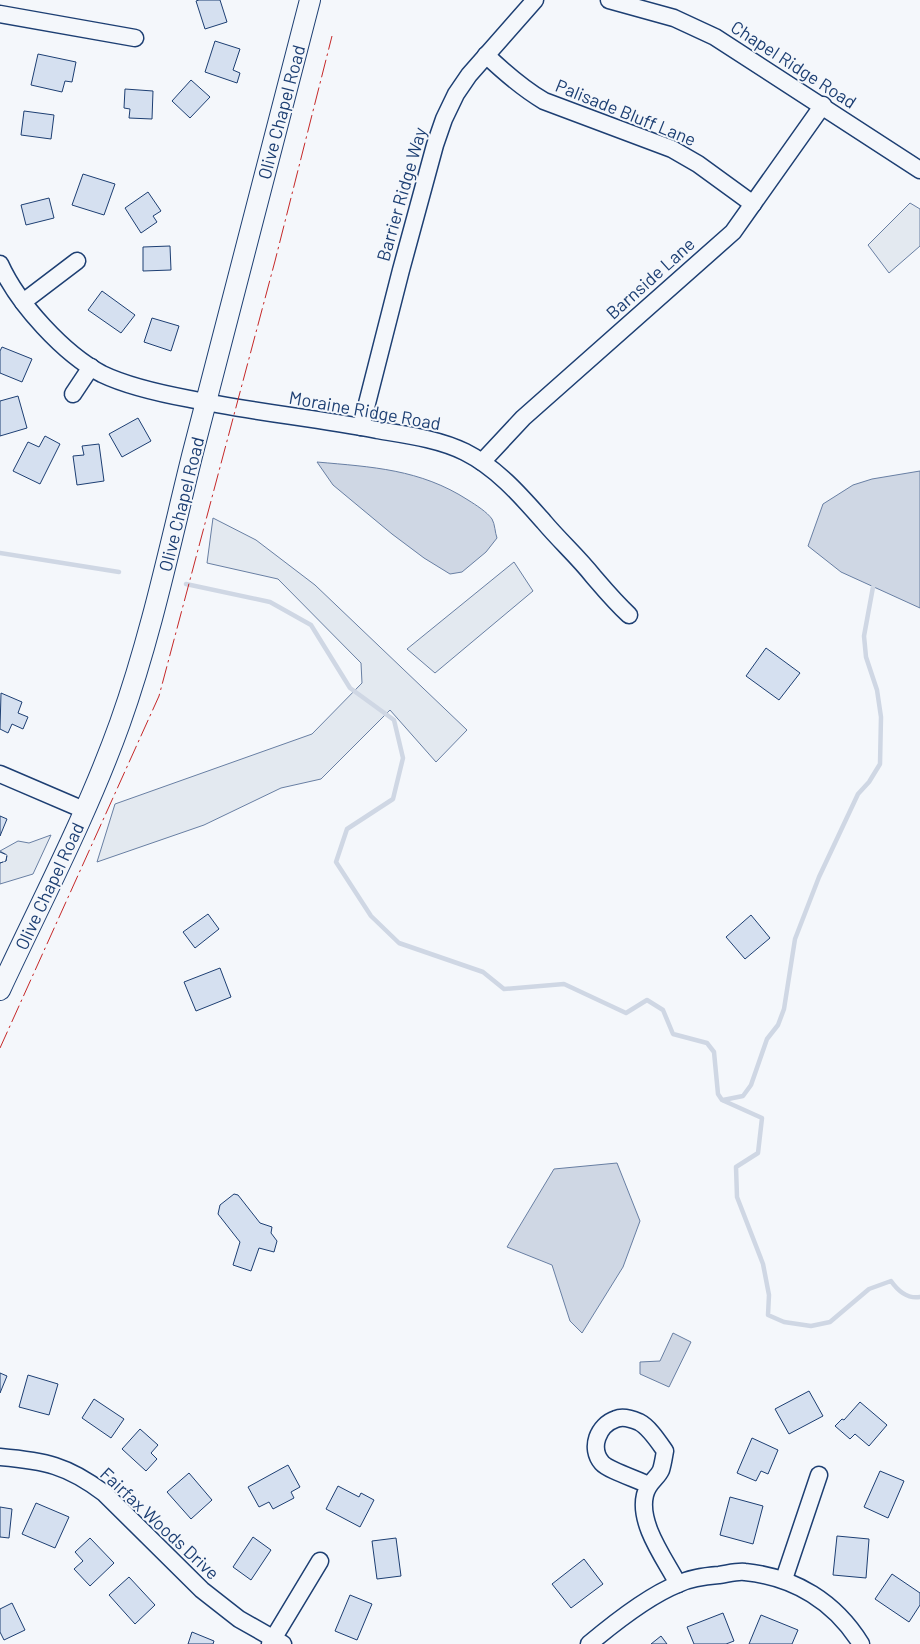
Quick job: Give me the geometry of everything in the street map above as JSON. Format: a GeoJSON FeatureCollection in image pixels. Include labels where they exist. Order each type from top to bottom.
{"type":"FeatureCollection","features":[{"type":"Feature","properties":{"kind":"main road","name":"Olive Chapel Road"},"geometry":{"type":"LineString","coordinates":[[0,990],[84,810],[117,731],[140,664],[223,333],[310,0]]}},
{"type":"Feature","properties":{"kind":"street","name":"Barrier Ridge Way"},"geometry":{"type":"LineString","coordinates":[[361,427],[398,280],[441,128],[456,94],[486,55],[535,0]]}},
{"type":"Feature","properties":{"kind":"street","name":"Chapel Ridge Road"},"geometry":{"type":"LineString","coordinates":[[609,0],[674,18],[697,28],[733,48],[920,170]]}},
{"type":"Feature","properties":{"kind":"street"},"geometry":{"type":"LineString","coordinates":[[2,13],[136,38]]}},
{"type":"Feature","properties":{"kind":"street","name":"Palisade Bluff Lane"},"geometry":{"type":"LineString","coordinates":[[486,55],[520,86],[544,101],[672,149],[698,164],[753,204]]}},
{"type":"Feature","properties":{"kind":"street","name":"Barnside Lane"},"geometry":{"type":"LineString","coordinates":[[482,462],[523,418],[733,232],[823,106]]}},
{"type":"Feature","properties":{"kind":"street"},"geometry":{"type":"LineString","coordinates":[[23,302],[77,260]]}},
{"type":"Feature","properties":{"kind":"street","name":"Moraine Ridge Road"},"geometry":{"type":"LineString","coordinates":[[0,264],[23,302],[46,329],[91,367],[104,375],[146,389],[206,402],[282,416],[361,427],[436,442],[464,452],[482,462],[522,496],[610,597],[629,615]]}},
{"type":"Feature","properties":{"kind":"street"},"geometry":{"type":"LineString","coordinates":[[73,394],[91,367]]}},
{"type":"Feature","properties":{"kind":"street"},"geometry":{"type":"LineString","coordinates":[[0,774],[84,810]]}},
{"type":"Feature","properties":{"kind":"street"},"geometry":{"type":"LineString","coordinates":[[648,1484],[603,1465],[598,1456],[595,1445],[598,1436],[608,1424],[617,1418],[626,1418],[640,1422],[665,1451],[661,1470],[648,1484],[644,1497],[645,1516],[653,1540],[678,1584]]}},
{"type":"Feature","properties":{"kind":"street","name":"Fairfax Woods Drive"},"geometry":{"type":"LineString","coordinates":[[0,1456],[50,1463],[94,1486],[104,1493],[202,1590],[239,1619],[275,1642]]}},
{"type":"Feature","properties":{"kind":"street"},"geometry":{"type":"LineString","coordinates":[[784,1579],[819,1475]]}},
{"type":"Feature","properties":{"kind":"street"},"geometry":{"type":"LineString","coordinates":[[275,1642],[320,1561]]}},
{"type":"Feature","properties":{"kind":"street"},"geometry":{"type":"LineString","coordinates":[[589,1644],[633,1610],[678,1584],[704,1577],[744,1572],[784,1579],[812,1594],[828,1605],[849,1627],[861,1644]]}},
{"type":"Feature","properties":{"kind":"shaded area"},"geometry":{"type":"Polygon","coordinates":[[[910,203],[920,209],[920,246],[889,273],[868,245],[910,203]]]}},
{"type":"Feature","properties":{"kind":"shaded area"},"geometry":{"type":"Polygon","coordinates":[[[317,462],[395,471],[432,482],[468,500],[490,516],[497,538],[486,552],[462,572],[450,574],[424,558],[392,534],[333,485],[317,462]]]}},
{"type":"Feature","properties":{"kind":"shaded area"},"geometry":{"type":"Polygon","coordinates":[[[920,471],[920,608],[841,572],[808,546],[823,504],[853,485],[872,479],[920,471]]]}},
{"type":"Feature","properties":{"kind":"shaded area"},"geometry":{"type":"Polygon","coordinates":[[[213,518],[256,540],[315,585],[467,730],[436,762],[390,710],[321,779],[281,788],[204,825],[97,862],[115,804],[312,734],[362,683],[361,663],[278,579],[207,563],[213,518]]]}},
{"type":"Feature","properties":{"kind":"shaded area"},"geometry":{"type":"Polygon","coordinates":[[[514,562],[533,591],[435,673],[407,649],[514,562]]]}},
{"type":"Feature","properties":{"kind":"shaded area"},"geometry":{"type":"Polygon","coordinates":[[[51,835],[33,874],[0,884],[0,863],[6,861],[7,855],[0,851],[18,841],[29,843],[51,835]]]}},
{"type":"Feature","properties":{"kind":"shaded area"},"geometry":{"type":"Polygon","coordinates":[[[617,1163],[640,1221],[623,1267],[582,1333],[570,1321],[552,1265],[507,1247],[554,1169],[617,1163]]]}},
{"type":"Feature","properties":{"kind":"shaded area"},"geometry":{"type":"Polygon","coordinates":[[[673,1333],[691,1342],[669,1387],[640,1374],[640,1362],[660,1361],[673,1333]]]}},
{"type":"Feature","properties":{"kind":"building"},"geometry":{"type":"Polygon","coordinates":[[[220,0],[227,22],[205,29],[196,1],[220,0]]]}},
{"type":"Feature","properties":{"kind":"building"},"geometry":{"type":"Polygon","coordinates":[[[215,41],[240,49],[233,70],[240,73],[237,83],[205,72],[215,41]]]}},
{"type":"Feature","properties":{"kind":"building"},"geometry":{"type":"Polygon","coordinates":[[[38,54],[76,62],[72,82],[65,81],[62,92],[31,85],[38,54]]]}},
{"type":"Feature","properties":{"kind":"building"},"geometry":{"type":"Polygon","coordinates":[[[191,80],[210,97],[190,118],[172,101],[191,80]]]}},
{"type":"Feature","properties":{"kind":"building"},"geometry":{"type":"Polygon","coordinates":[[[125,89],[153,91],[152,119],[129,118],[130,109],[124,108],[125,89]]]}},
{"type":"Feature","properties":{"kind":"building"},"geometry":{"type":"Polygon","coordinates":[[[24,111],[54,115],[51,139],[21,135],[24,111]]]}},
{"type":"Feature","properties":{"kind":"building"},"geometry":{"type":"Polygon","coordinates":[[[83,174],[115,184],[104,215],[72,205],[83,174]]]}},
{"type":"Feature","properties":{"kind":"building"},"geometry":{"type":"Polygon","coordinates":[[[148,192],[161,211],[153,216],[157,222],[141,233],[125,208],[148,192]]]}},
{"type":"Feature","properties":{"kind":"building"},"geometry":{"type":"Polygon","coordinates":[[[49,198],[54,218],[26,225],[21,205],[49,198]]]}},
{"type":"Feature","properties":{"kind":"building"},"geometry":{"type":"Polygon","coordinates":[[[170,246],[171,270],[143,271],[143,247],[170,246]]]}},
{"type":"Feature","properties":{"kind":"building"},"geometry":{"type":"Polygon","coordinates":[[[102,291],[135,315],[121,333],[88,310],[102,291]]]}},
{"type":"Feature","properties":{"kind":"building"},"geometry":{"type":"Polygon","coordinates":[[[152,318],[179,326],[171,351],[144,342],[152,318]]]}},
{"type":"Feature","properties":{"kind":"building"},"geometry":{"type":"Polygon","coordinates":[[[2,347],[32,359],[22,382],[0,373],[0,351],[2,347]]]}},
{"type":"Feature","properties":{"kind":"building"},"geometry":{"type":"Polygon","coordinates":[[[18,396],[27,428],[0,436],[0,401],[18,396]]]}},
{"type":"Feature","properties":{"kind":"building"},"geometry":{"type":"Polygon","coordinates":[[[138,418],[151,441],[122,457],[109,434],[138,418]]]}},
{"type":"Feature","properties":{"kind":"building"},"geometry":{"type":"Polygon","coordinates":[[[45,436],[60,444],[40,484],[13,471],[28,442],[39,447],[45,436]]]}},
{"type":"Feature","properties":{"kind":"building"},"geometry":{"type":"Polygon","coordinates":[[[99,444],[104,481],[77,485],[73,456],[84,455],[82,446],[99,444]]]}},
{"type":"Feature","properties":{"kind":"building"},"geometry":{"type":"Polygon","coordinates":[[[766,648],[800,673],[779,700],[746,676],[766,648]]]}},
{"type":"Feature","properties":{"kind":"building"},"geometry":{"type":"Polygon","coordinates":[[[1,693],[22,702],[18,713],[28,717],[23,729],[12,724],[8,733],[0,729],[1,693]]]}},
{"type":"Feature","properties":{"kind":"building"},"geometry":{"type":"Polygon","coordinates":[[[0,816],[7,819],[0,836],[0,816]]]}},
{"type":"Feature","properties":{"kind":"building"},"geometry":{"type":"Polygon","coordinates":[[[208,914],[219,929],[195,948],[183,932],[208,914]]]}},
{"type":"Feature","properties":{"kind":"building"},"geometry":{"type":"Polygon","coordinates":[[[751,915],[770,938],[745,959],[726,937],[751,915]]]}},
{"type":"Feature","properties":{"kind":"building"},"geometry":{"type":"Polygon","coordinates":[[[220,968],[231,997],[196,1011],[184,982],[220,968]]]}},
{"type":"Feature","properties":{"kind":"building"},"geometry":{"type":"Polygon","coordinates":[[[234,1194],[238,1195],[260,1223],[272,1227],[271,1233],[277,1241],[274,1252],[259,1248],[251,1271],[233,1265],[240,1242],[218,1214],[220,1205],[234,1194]]]}},
{"type":"Feature","properties":{"kind":"building"},"geometry":{"type":"Polygon","coordinates":[[[0,1373],[7,1376],[0,1393],[0,1373]]]}},
{"type":"Feature","properties":{"kind":"building"},"geometry":{"type":"Polygon","coordinates":[[[28,1375],[58,1384],[49,1415],[19,1407],[28,1375]]]}},
{"type":"Feature","properties":{"kind":"building"},"geometry":{"type":"Polygon","coordinates":[[[809,1391],[823,1416],[789,1434],[775,1409],[809,1391]]]}},
{"type":"Feature","properties":{"kind":"building"},"geometry":{"type":"Polygon","coordinates":[[[94,1399],[124,1419],[111,1438],[82,1418],[94,1399]]]}},
{"type":"Feature","properties":{"kind":"building"},"geometry":{"type":"Polygon","coordinates":[[[860,1402],[887,1425],[869,1446],[855,1434],[850,1439],[835,1426],[842,1419],[844,1420],[860,1402]]]}},
{"type":"Feature","properties":{"kind":"building"},"geometry":{"type":"Polygon","coordinates":[[[140,1429],[158,1445],[151,1453],[157,1459],[146,1471],[122,1449],[140,1429]]]}},
{"type":"Feature","properties":{"kind":"building"},"geometry":{"type":"Polygon","coordinates":[[[752,1438],[778,1450],[768,1474],[761,1471],[756,1481],[737,1473],[752,1438]]]}},
{"type":"Feature","properties":{"kind":"building"},"geometry":{"type":"Polygon","coordinates":[[[288,1465],[300,1487],[291,1492],[294,1498],[273,1509],[269,1502],[259,1507],[248,1487],[288,1465]]]}},
{"type":"Feature","properties":{"kind":"building"},"geometry":{"type":"Polygon","coordinates":[[[880,1471],[904,1481],[888,1518],[864,1507],[880,1471]]]}},
{"type":"Feature","properties":{"kind":"building"},"geometry":{"type":"Polygon","coordinates":[[[189,1473],[212,1500],[191,1519],[167,1492],[189,1473]]]}},
{"type":"Feature","properties":{"kind":"building"},"geometry":{"type":"Polygon","coordinates":[[[338,1486],[359,1497],[361,1493],[374,1500],[360,1527],[326,1509],[338,1486]]]}},
{"type":"Feature","properties":{"kind":"building"},"geometry":{"type":"Polygon","coordinates":[[[730,1497],[763,1506],[753,1544],[720,1535],[730,1497]]]}},
{"type":"Feature","properties":{"kind":"building"},"geometry":{"type":"Polygon","coordinates":[[[36,1503],[69,1517],[55,1548],[22,1534],[36,1503]]]}},
{"type":"Feature","properties":{"kind":"building"},"geometry":{"type":"Polygon","coordinates":[[[0,1507],[12,1509],[9,1538],[0,1537],[0,1507]]]}},
{"type":"Feature","properties":{"kind":"building"},"geometry":{"type":"Polygon","coordinates":[[[837,1536],[869,1539],[866,1578],[833,1575],[837,1536]]]}},
{"type":"Feature","properties":{"kind":"building"},"geometry":{"type":"Polygon","coordinates":[[[253,1537],[271,1550],[251,1580],[233,1567],[253,1537]]]}},
{"type":"Feature","properties":{"kind":"building"},"geometry":{"type":"Polygon","coordinates":[[[90,1538],[114,1563],[90,1586],[74,1569],[83,1561],[75,1552],[90,1538]]]}},
{"type":"Feature","properties":{"kind":"building"},"geometry":{"type":"Polygon","coordinates":[[[396,1538],[401,1576],[377,1579],[372,1541],[396,1538]]]}},
{"type":"Feature","properties":{"kind":"building"},"geometry":{"type":"Polygon","coordinates":[[[584,1559],[603,1584],[571,1608],[552,1584],[584,1559]]]}},
{"type":"Feature","properties":{"kind":"building"},"geometry":{"type":"Polygon","coordinates":[[[892,1574],[920,1593],[920,1605],[909,1622],[875,1599],[892,1574]]]}},
{"type":"Feature","properties":{"kind":"building"},"geometry":{"type":"Polygon","coordinates":[[[129,1577],[155,1605],[135,1624],[109,1595],[129,1577]]]}},
{"type":"Feature","properties":{"kind":"building"},"geometry":{"type":"Polygon","coordinates":[[[350,1595],[372,1604],[357,1640],[335,1631],[350,1595]]]}},
{"type":"Feature","properties":{"kind":"building"},"geometry":{"type":"Polygon","coordinates":[[[12,1603],[25,1630],[4,1640],[0,1632],[0,1609],[12,1603]]]}},
{"type":"Feature","properties":{"kind":"building"},"geometry":{"type":"Polygon","coordinates":[[[723,1613],[734,1641],[726,1644],[694,1644],[687,1627],[723,1613]]]}},
{"type":"Feature","properties":{"kind":"building"},"geometry":{"type":"Polygon","coordinates":[[[761,1615],[798,1630],[792,1644],[749,1644],[761,1615]]]}},
{"type":"Feature","properties":{"kind":"building"},"geometry":{"type":"Polygon","coordinates":[[[192,1632],[214,1641],[213,1644],[188,1644],[192,1632]]]}},
{"type":"Feature","properties":{"kind":"building"},"geometry":{"type":"Polygon","coordinates":[[[661,1636],[667,1644],[651,1644],[661,1636]]]}},
{"type":"Feature","properties":{"kind":"waterway"},"geometry":{"type":"LineString","coordinates":[[0,553],[119,572]]}},
{"type":"Feature","properties":{"kind":"waterway"},"geometry":{"type":"LineString","coordinates":[[186,584],[270,602],[311,625],[350,688],[394,720],[403,758],[393,799],[347,829],[336,862],[371,916],[399,943],[483,972],[504,989],[564,984],[626,1013],[647,1000],[663,1010],[673,1034],[707,1043],[714,1052],[718,1094],[722,1100],[762,1118],[758,1153],[736,1167],[737,1197],[763,1264],[769,1295],[768,1315],[784,1322],[811,1326],[830,1322],[869,1289],[891,1281],[904,1294],[911,1297],[920,1297]]}},
{"type":"Feature","properties":{"kind":"waterway"},"geometry":{"type":"LineString","coordinates":[[723,1100],[743,1096],[751,1085],[767,1039],[778,1025],[784,1009],[795,939],[819,877],[858,794],[869,782],[880,764],[881,717],[877,690],[866,657],[864,636],[873,587]]}},
{"type":"Feature","properties":{"kind":"fence"},"geometry":{"type":"LineString","coordinates":[[0,852],[7,855],[6,861],[0,863]]}},
{"type":"Feature","properties":{"kind":"power"},"geometry":{"type":"LineString","coordinates":[[0,1048],[159,696],[275,261],[332,36]]}}]}
